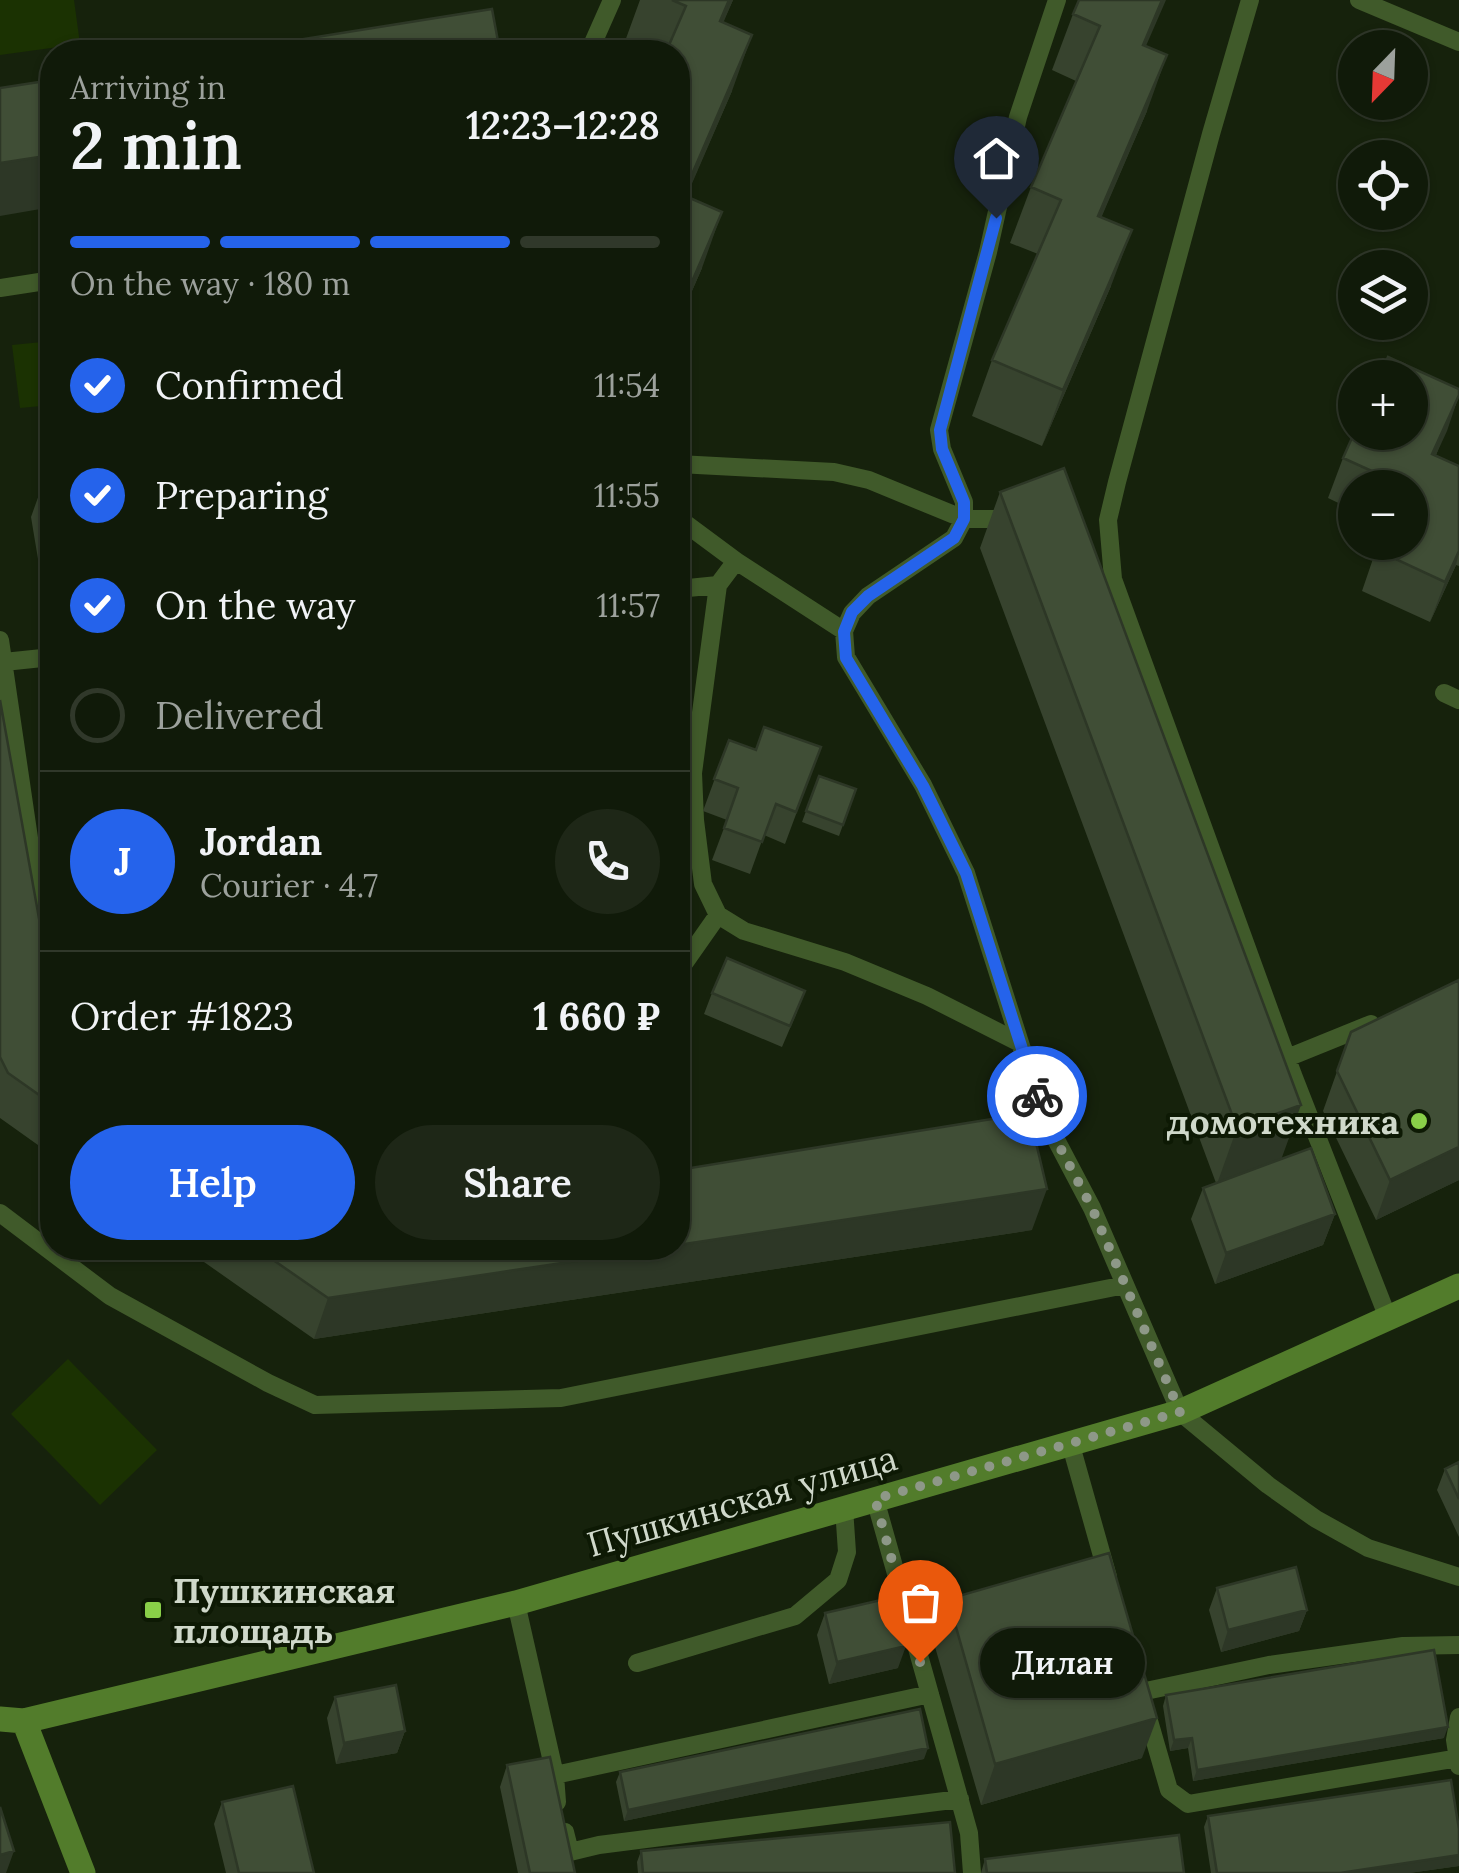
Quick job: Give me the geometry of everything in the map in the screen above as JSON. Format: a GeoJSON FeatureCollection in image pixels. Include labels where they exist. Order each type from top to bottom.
{"type":"FeatureCollection","features":[{"type":"Feature","properties":{"kind":"main road","name":"Пушкинская улица"},"geometry":{"type":"LineString","coordinates":[[12,1720],[516,1603],[1180,1412],[1459,1286]]}},
{"type":"Feature","properties":{"kind":"main road"},"geometry":{"type":"LineString","coordinates":[[12,1720],[83,1873]]}},
{"type":"Feature","properties":{"kind":"lane"},"geometry":{"type":"LineString","coordinates":[[594,40],[612,0]]}},
{"type":"Feature","properties":{"kind":"lane"},"geometry":{"type":"LineString","coordinates":[[1057,0],[1018,118],[988,252],[940,430],[942,449],[964,502],[964,519],[954,538],[868,596],[852,612],[844,632],[846,658],[923,786],[966,873],[1043,1115],[1092,1208],[1180,1412],[1316,1519],[1368,1548],[1459,1577]]}},
{"type":"Feature","properties":{"kind":"lane"},"geometry":{"type":"LineString","coordinates":[[1250,0],[1099,520],[1113,578],[1286,1058],[1388,1318]]}},
{"type":"Feature","properties":{"kind":"lane"},"geometry":{"type":"LineString","coordinates":[[1359,0],[1459,42]]}},
{"type":"Feature","properties":{"kind":"lane"},"geometry":{"type":"LineString","coordinates":[[0,288],[40,282]]}},
{"type":"Feature","properties":{"kind":"lane"},"geometry":{"type":"LineString","coordinates":[[690,465],[834,472],[868,480],[964,519],[1036,520]]}},
{"type":"Feature","properties":{"kind":"lane"},"geometry":{"type":"LineString","coordinates":[[690,527],[844,632]]}},
{"type":"Feature","properties":{"kind":"lane"},"geometry":{"type":"LineString","coordinates":[[736,561],[718,584],[692,774],[703,884],[718,915],[744,931],[845,962],[946,1004],[1020,1042]]}},
{"type":"Feature","properties":{"kind":"lane"},"geometry":{"type":"LineString","coordinates":[[690,588],[718,584]]}},
{"type":"Feature","properties":{"kind":"lane"},"geometry":{"type":"LineString","coordinates":[[0,640],[40,912]]}},
{"type":"Feature","properties":{"kind":"lane"},"geometry":{"type":"LineString","coordinates":[[4,662],[40,658]]}},
{"type":"Feature","properties":{"kind":"lane"},"geometry":{"type":"LineString","coordinates":[[690,955],[718,915]]}},
{"type":"Feature","properties":{"kind":"lane"},"geometry":{"type":"LineString","coordinates":[[1286,1058],[1390,1016]]}},
{"type":"Feature","properties":{"kind":"lane"},"geometry":{"type":"LineString","coordinates":[[1024,1118],[1043,1115]]}},
{"type":"Feature","properties":{"kind":"lane"},"geometry":{"type":"LineString","coordinates":[[0,1213],[40,1243]]}},
{"type":"Feature","properties":{"kind":"lane"},"geometry":{"type":"LineString","coordinates":[[62,1260],[110,1296],[268,1384],[315,1405],[561,1398],[1126,1285]]}},
{"type":"Feature","properties":{"kind":"lane"},"geometry":{"type":"LineString","coordinates":[[1070,1442],[1116,1603]]}},
{"type":"Feature","properties":{"kind":"lane"},"geometry":{"type":"LineString","coordinates":[[875,1499],[969,1832],[972,1873]]}},
{"type":"Feature","properties":{"kind":"lane"},"geometry":{"type":"LineString","coordinates":[[636,1663],[795,1616],[838,1580],[847,1552],[844,1508]]}},
{"type":"Feature","properties":{"kind":"lane"},"geometry":{"type":"LineString","coordinates":[[516,1603],[573,1873]]}},
{"type":"Feature","properties":{"kind":"lane"},"geometry":{"type":"LineString","coordinates":[[1459,1645],[1403,1646],[1138,1684],[1169,1790],[1188,1804],[1458,1762],[1454,1740],[1459,1717]]}},
{"type":"Feature","properties":{"kind":"lane"},"geometry":{"type":"LineString","coordinates":[[555,1776],[930,1694]]}},
{"type":"Feature","properties":{"kind":"lane"},"geometry":{"type":"LineString","coordinates":[[570,1852],[599,1845],[960,1799]]}},
{"type":"Feature","properties":{"kind":"green space"},"geometry":{"type":"Polygon","coordinates":[[[0,0],[74,0],[79,40],[40,40],[40,50],[0,55],[0,0]]]}},
{"type":"Feature","properties":{"kind":"green space"},"geometry":{"type":"Polygon","coordinates":[[[40,342],[40,406],[20,408],[12,345],[40,342]]]}},
{"type":"Feature","properties":{"kind":"green space"},"geometry":{"type":"Polygon","coordinates":[[[68,1359],[157,1450],[100,1505],[11,1414],[68,1359]]]}},
{"type":"Feature","properties":{"kind":"building"},"geometry":{"type":"Polygon","coordinates":[[[672,0],[729,0],[720,21],[752,35],[690,179],[690,40],[671,40],[686,6],[672,0]]]}},
{"type":"Feature","properties":{"kind":"building"},"geometry":{"type":"Polygon","coordinates":[[[1079,0],[1162,0],[1143,45],[1167,55],[1098,216],[1132,230],[1063,390],[992,360],[1061,200],[1031,187],[1100,26],[1073,14],[1079,0]]]}},
{"type":"Feature","properties":{"kind":"building"},"geometry":{"type":"Polygon","coordinates":[[[492,9],[498,40],[297,40],[492,9]]]}},
{"type":"Feature","properties":{"kind":"building"},"geometry":{"type":"Polygon","coordinates":[[[40,82],[40,157],[0,163],[0,88],[40,82]]]}},
{"type":"Feature","properties":{"kind":"building"},"geometry":{"type":"Polygon","coordinates":[[[690,198],[722,212],[690,286],[690,198]]]}},
{"type":"Feature","properties":{"kind":"building"},"geometry":{"type":"Polygon","coordinates":[[[1428,375],[1459,389],[1432,454],[1459,466],[1459,551],[1445,582],[1398,560],[1428,560],[1428,470],[1370,470],[1343,458],[1347,450],[1428,450],[1428,375]]]}},
{"type":"Feature","properties":{"kind":"building"},"geometry":{"type":"Polygon","coordinates":[[[1064,468],[1301,1105],[1237,1128],[1000,492],[1064,468]]]}},
{"type":"Feature","properties":{"kind":"building"},"geometry":{"type":"Polygon","coordinates":[[[0,700],[40,924],[40,1096],[8,1073],[0,1057],[0,700]]]}},
{"type":"Feature","properties":{"kind":"building"},"geometry":{"type":"Polygon","coordinates":[[[764,727],[821,747],[796,812],[776,804],[762,842],[724,828],[738,788],[714,779],[729,740],[756,750],[764,727]]]}},
{"type":"Feature","properties":{"kind":"building"},"geometry":{"type":"Polygon","coordinates":[[[819,776],[856,789],[843,825],[806,811],[819,776]]]}},
{"type":"Feature","properties":{"kind":"building"},"geometry":{"type":"Polygon","coordinates":[[[727,958],[805,991],[790,1026],[712,993],[727,958]]]}},
{"type":"Feature","properties":{"kind":"building"},"geometry":{"type":"Polygon","coordinates":[[[1459,980],[1459,1147],[1390,1180],[1337,1071],[1351,1032],[1459,980]]]}},
{"type":"Feature","properties":{"kind":"building"},"geometry":{"type":"Polygon","coordinates":[[[1029,1113],[1047,1189],[690,1243],[690,1168],[1029,1113]]]}},
{"type":"Feature","properties":{"kind":"building"},"geometry":{"type":"Polygon","coordinates":[[[1311,1148],[1335,1214],[1226,1253],[1203,1188],[1311,1148]]]}},
{"type":"Feature","properties":{"kind":"building"},"geometry":{"type":"Polygon","coordinates":[[[273,1260],[583,1260],[328,1298],[273,1260]]]}},
{"type":"Feature","properties":{"kind":"building"},"geometry":{"type":"Polygon","coordinates":[[[1459,1462],[1459,1499],[1445,1469],[1459,1462]]]}},
{"type":"Feature","properties":{"kind":"building"},"geometry":{"type":"Polygon","coordinates":[[[1109,1553],[1157,1718],[995,1764],[948,1599],[1109,1553]]]}},
{"type":"Feature","properties":{"kind":"building"},"geometry":{"type":"Polygon","coordinates":[[[1296,1567],[1307,1610],[1228,1630],[1217,1588],[1296,1567]]]}},
{"type":"Feature","properties":{"kind":"building"},"geometry":{"type":"Polygon","coordinates":[[[894,1597],[906,1646],[837,1662],[825,1613],[894,1597]]]}},
{"type":"Feature","properties":{"kind":"building"},"geometry":{"type":"Polygon","coordinates":[[[1434,1650],[1448,1727],[1197,1770],[1192,1738],[1174,1740],[1166,1695],[1434,1650]]]}},
{"type":"Feature","properties":{"kind":"building"},"geometry":{"type":"Polygon","coordinates":[[[396,1685],[405,1731],[344,1743],[335,1697],[396,1685]]]}},
{"type":"Feature","properties":{"kind":"building"},"geometry":{"type":"Polygon","coordinates":[[[920,1709],[928,1748],[628,1810],[620,1772],[920,1709]]]}},
{"type":"Feature","properties":{"kind":"building"},"geometry":{"type":"Polygon","coordinates":[[[550,1757],[575,1873],[530,1873],[507,1765],[550,1757]]]}},
{"type":"Feature","properties":{"kind":"building"},"geometry":{"type":"Polygon","coordinates":[[[1451,1780],[1459,1855],[1340,1873],[1217,1873],[1208,1816],[1451,1780]]]}},
{"type":"Feature","properties":{"kind":"building"},"geometry":{"type":"Polygon","coordinates":[[[293,1786],[314,1873],[239,1873],[222,1802],[293,1786]]]}},
{"type":"Feature","properties":{"kind":"building"},"geometry":{"type":"Polygon","coordinates":[[[0,1807],[14,1851],[0,1855],[0,1807]]]}},
{"type":"Feature","properties":{"kind":"building"},"geometry":{"type":"Polygon","coordinates":[[[950,1822],[955,1873],[643,1873],[641,1851],[950,1822]]]}},
{"type":"Feature","properties":{"kind":"building"},"geometry":{"type":"Polygon","coordinates":[[[1179,1835],[1184,1873],[987,1873],[985,1859],[1179,1835]]]}},
{"type":"Feature","properties":{"kind":"way so far"},"geometry":{"type":"LineString","coordinates":[[920,1662],[875,1499],[1180,1412],[1092,1208],[1037,1096]]}},
{"type":"Feature","properties":{"kind":"place","name":"домотехника"},"geometry":{"type":"Point","coordinates":[1419,1121]}},
{"type":"Feature","properties":{"kind":"place","name":"Пушкинская площадь"},"geometry":{"type":"Point","coordinates":[153,1610]}},
{"type":"Feature","properties":{"kind":"place","name":"Дилан"},"geometry":{"type":"Point","coordinates":[920,1662]}},
{"type":"Feature","properties":{"kind":"route"},"geometry":{"type":"LineString","coordinates":[[996,218],[940,430],[942,449],[964,502],[964,519],[954,538],[868,596],[852,612],[844,632],[846,658],[923,786],[966,873],[1037,1096]]}}]}
